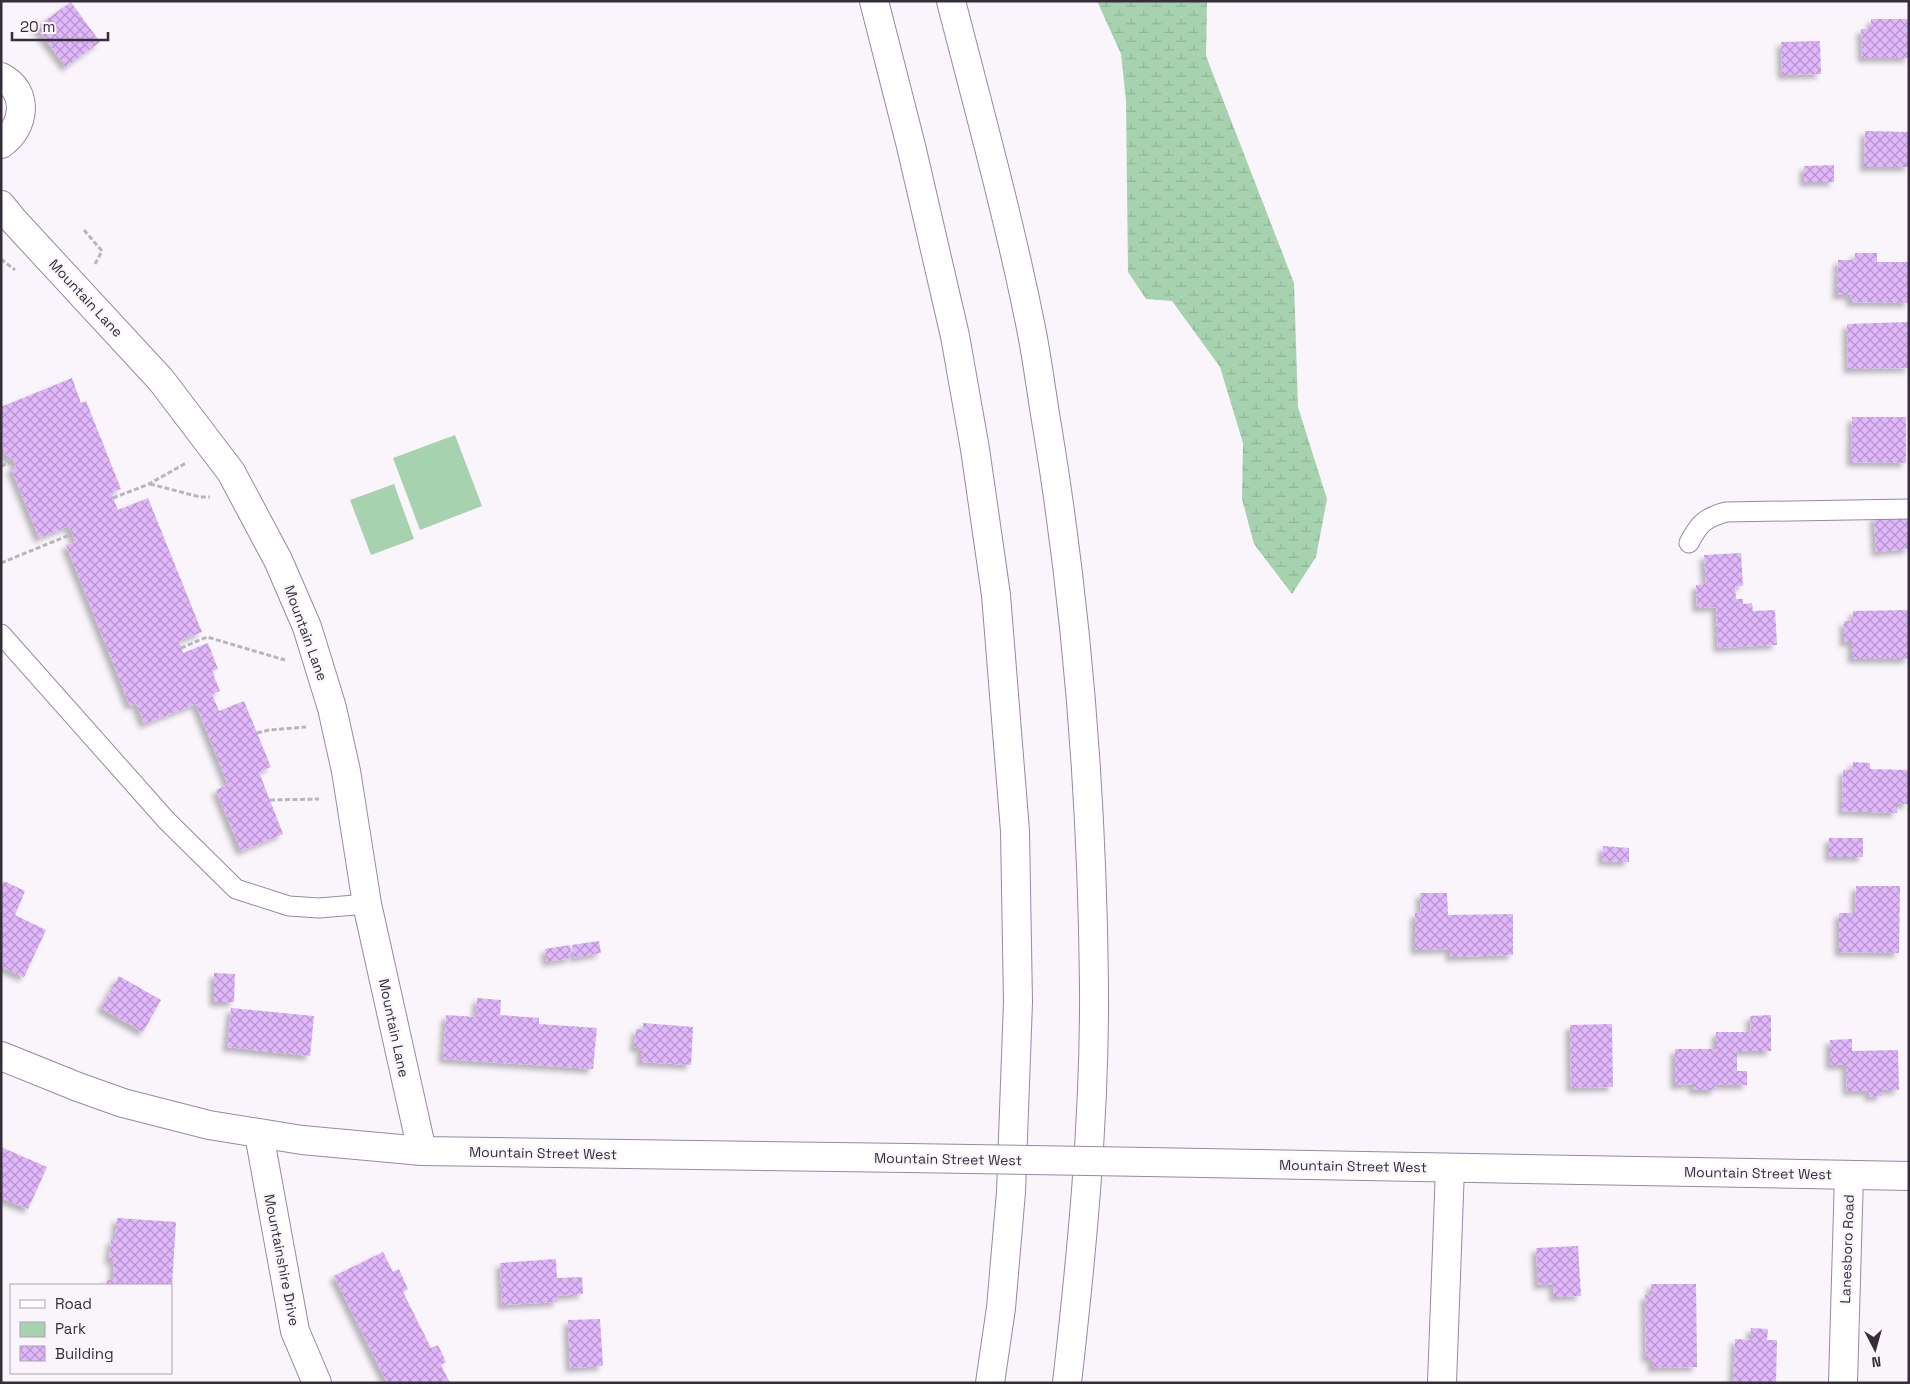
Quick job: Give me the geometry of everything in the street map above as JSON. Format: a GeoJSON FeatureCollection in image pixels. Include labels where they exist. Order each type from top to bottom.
{"type":"FeatureCollection","features":[{"type":"Feature","properties":{"kind":"main road"},"geometry":{"type":"LineString","coordinates":[[874,1],[909,137],[955,336],[975,448],[997,605],[1015,832],[1018,1002],[1011,1192],[1001,1308],[990,1383]]}},
{"type":"Feature","properties":{"kind":"main road"},"geometry":{"type":"LineString","coordinates":[[951,1],[991,156],[1031,329],[1060,508],[1077,650],[1089,802],[1094,986],[1089,1131],[1079,1272],[1066,1383]]}},
{"type":"Feature","properties":{"kind":"main road"},"geometry":{"type":"LineString","coordinates":[[1,77],[16,90],[21,113],[17,128],[1,144]]}},
{"type":"Feature","properties":{"kind":"main road","name":"Mountain Lane"},"geometry":{"type":"LineString","coordinates":[[1,205],[161,380],[232,472],[278,560],[307,627],[335,724],[346,771],[367,904],[422,1151]]}},
{"type":"Feature","properties":{"kind":"main road","name":"Mountain Street West"},"geometry":{"type":"LineString","coordinates":[[1,1056],[123,1103],[210,1125],[311,1141],[422,1151],[1909,1176]]}},
{"type":"Feature","properties":{"kind":"main road","name":"Mountainshire Drive"},"geometry":{"type":"LineString","coordinates":[[259,1134],[295,1331],[317,1383]]}},
{"type":"Feature","properties":{"kind":"main road"},"geometry":{"type":"LineString","coordinates":[[1442,1383],[1450,1168]]}},
{"type":"Feature","properties":{"kind":"main road","name":"Lanesboro Road"},"geometry":{"type":"LineString","coordinates":[[1843,1383],[1849,1174]]}},
{"type":"Feature","properties":{"kind":"lane"},"geometry":{"type":"LineString","coordinates":[[1689,544],[1698,526],[1710,516],[1726,512],[1909,509]]}},
{"type":"Feature","properties":{"kind":"lane"},"geometry":{"type":"LineString","coordinates":[[1,634],[167,821],[236,889],[289,906],[319,908],[367,904]]}},
{"type":"Feature","properties":{"kind":"path"},"geometry":{"type":"LineString","coordinates":[[84,230],[102,251],[91,272]]}},
{"type":"Feature","properties":{"kind":"path"},"geometry":{"type":"LineString","coordinates":[[1,466],[14,462]]}},
{"type":"Feature","properties":{"kind":"path"},"geometry":{"type":"LineString","coordinates":[[113,498],[149,484],[182,466]]}},
{"type":"Feature","properties":{"kind":"path"},"geometry":{"type":"LineString","coordinates":[[149,484],[200,497],[210,497],[238,485]]}},
{"type":"Feature","properties":{"kind":"path"},"geometry":{"type":"LineString","coordinates":[[1,563],[72,534]]}},
{"type":"Feature","properties":{"kind":"path"},"geometry":{"type":"LineString","coordinates":[[181,648],[207,637],[301,664],[317,661]]}},
{"type":"Feature","properties":{"kind":"path"},"geometry":{"type":"LineString","coordinates":[[257,733],[269,730],[335,724]]}},
{"type":"Feature","properties":{"kind":"path"},"geometry":{"type":"LineString","coordinates":[[270,800],[350,798]]}},
{"type":"Feature","properties":{"kind":"green space"},"geometry":{"type":"Polygon","coordinates":[[[1097,1],[1207,1],[1206,56],[1294,283],[1298,407],[1327,499],[1316,557],[1292,594],[1254,544],[1242,499],[1243,443],[1220,367],[1172,301],[1146,299],[1128,272],[1126,101],[1121,54],[1097,1]]]}},
{"type":"Feature","properties":{"kind":"green space"},"geometry":{"type":"Polygon","coordinates":[[[455,435],[482,506],[420,530],[393,458],[455,435]]]}},
{"type":"Feature","properties":{"kind":"green space"},"geometry":{"type":"Polygon","coordinates":[[[394,484],[414,539],[371,555],[350,500],[394,484]]]}},
{"type":"Feature","properties":{"kind":"building"},"geometry":{"type":"Polygon","coordinates":[[[71,2],[100,42],[66,67],[36,27],[71,2]]]}},
{"type":"Feature","properties":{"kind":"building"},"geometry":{"type":"Polygon","coordinates":[[[1871,19],[1909,19],[1909,58],[1862,58],[1861,29],[1871,29],[1871,19]]]}},
{"type":"Feature","properties":{"kind":"building"},"geometry":{"type":"Polygon","coordinates":[[[1820,41],[1821,74],[1782,75],[1781,42],[1820,41]]]}},
{"type":"Feature","properties":{"kind":"building"},"geometry":{"type":"Polygon","coordinates":[[[1865,131],[1909,132],[1909,167],[1864,167],[1865,131]]]}},
{"type":"Feature","properties":{"kind":"building"},"geometry":{"type":"Polygon","coordinates":[[[1834,165],[1834,182],[1804,182],[1804,166],[1834,165]]]}},
{"type":"Feature","properties":{"kind":"building"},"geometry":{"type":"Polygon","coordinates":[[[1855,253],[1877,253],[1877,262],[1909,262],[1909,303],[1850,302],[1851,295],[1837,295],[1838,260],[1855,260],[1855,253]]]}},
{"type":"Feature","properties":{"kind":"building"},"geometry":{"type":"Polygon","coordinates":[[[1909,322],[1909,368],[1848,369],[1847,324],[1909,322]]]}},
{"type":"Feature","properties":{"kind":"building"},"geometry":{"type":"Polygon","coordinates":[[[72,378],[81,403],[86,401],[121,489],[111,493],[118,510],[148,498],[202,632],[179,641],[183,653],[208,643],[218,669],[212,671],[220,691],[212,694],[219,711],[244,701],[271,767],[259,772],[283,834],[241,851],[216,790],[228,785],[196,704],[144,724],[136,703],[130,706],[66,545],[75,542],[69,526],[39,538],[11,468],[16,466],[13,458],[8,460],[1,444],[1,407],[72,378]]]}},
{"type":"Feature","properties":{"kind":"building"},"geometry":{"type":"Polygon","coordinates":[[[1852,417],[1906,417],[1906,463],[1851,462],[1852,417]]]}},
{"type":"Feature","properties":{"kind":"building"},"geometry":{"type":"Polygon","coordinates":[[[1909,514],[1909,549],[1876,552],[1874,516],[1909,514]]]}},
{"type":"Feature","properties":{"kind":"building"},"geometry":{"type":"Polygon","coordinates":[[[1741,553],[1743,586],[1735,586],[1736,599],[1743,599],[1743,604],[1752,603],[1753,611],[1775,610],[1777,645],[1718,648],[1716,607],[1697,608],[1696,585],[1706,584],[1704,555],[1741,553]]]}},
{"type":"Feature","properties":{"kind":"building"},"geometry":{"type":"Polygon","coordinates":[[[1909,610],[1909,659],[1852,659],[1852,642],[1844,642],[1844,621],[1853,621],[1853,611],[1909,610]]]}},
{"type":"Feature","properties":{"kind":"building"},"geometry":{"type":"Polygon","coordinates":[[[1853,762],[1870,763],[1870,769],[1909,770],[1908,804],[1897,804],[1897,813],[1842,811],[1843,770],[1852,770],[1853,762]]]}},
{"type":"Feature","properties":{"kind":"building"},"geometry":{"type":"Polygon","coordinates":[[[1829,838],[1863,838],[1863,857],[1829,857],[1829,838]]]}},
{"type":"Feature","properties":{"kind":"building"},"geometry":{"type":"Polygon","coordinates":[[[1603,846],[1629,848],[1629,862],[1602,861],[1603,846]]]}},
{"type":"Feature","properties":{"kind":"building"},"geometry":{"type":"Polygon","coordinates":[[[4,881],[25,891],[15,915],[46,930],[24,977],[1,967],[1,888],[4,881]]]}},
{"type":"Feature","properties":{"kind":"building"},"geometry":{"type":"Polygon","coordinates":[[[1856,886],[1900,886],[1899,953],[1839,952],[1839,913],[1855,913],[1856,886]]]}},
{"type":"Feature","properties":{"kind":"building"},"geometry":{"type":"Polygon","coordinates":[[[1420,893],[1447,893],[1448,915],[1513,914],[1513,955],[1450,957],[1450,949],[1415,950],[1415,913],[1421,913],[1420,893]]]}},
{"type":"Feature","properties":{"kind":"building"},"geometry":{"type":"Polygon","coordinates":[[[599,941],[601,953],[574,958],[572,945],[599,941]]]}},
{"type":"Feature","properties":{"kind":"building"},"geometry":{"type":"Polygon","coordinates":[[[570,945],[571,958],[547,962],[545,949],[570,945]]]}},
{"type":"Feature","properties":{"kind":"building"},"geometry":{"type":"Polygon","coordinates":[[[214,973],[235,974],[234,1002],[214,1002],[214,973]]]}},
{"type":"Feature","properties":{"kind":"building"},"geometry":{"type":"Polygon","coordinates":[[[119,976],[161,1000],[143,1032],[101,1008],[119,976]]]}},
{"type":"Feature","properties":{"kind":"building"},"geometry":{"type":"Polygon","coordinates":[[[477,998],[501,1000],[500,1015],[539,1018],[539,1024],[597,1028],[593,1069],[443,1059],[446,1015],[476,1017],[477,998]]]}},
{"type":"Feature","properties":{"kind":"building"},"geometry":{"type":"Polygon","coordinates":[[[231,1008],[314,1016],[310,1056],[227,1047],[231,1008]]]}},
{"type":"Feature","properties":{"kind":"building"},"geometry":{"type":"Polygon","coordinates":[[[1771,1015],[1771,1051],[1737,1051],[1737,1071],[1747,1071],[1747,1085],[1715,1085],[1716,1090],[1693,1090],[1693,1084],[1675,1085],[1675,1049],[1716,1049],[1716,1032],[1751,1032],[1750,1016],[1771,1015]]]}},
{"type":"Feature","properties":{"kind":"building"},"geometry":{"type":"Polygon","coordinates":[[[643,1023],[693,1027],[691,1065],[641,1062],[641,1048],[634,1048],[636,1029],[643,1030],[643,1023]]]}},
{"type":"Feature","properties":{"kind":"building"},"geometry":{"type":"Polygon","coordinates":[[[1612,1024],[1613,1087],[1571,1088],[1570,1025],[1612,1024]]]}},
{"type":"Feature","properties":{"kind":"building"},"geometry":{"type":"Polygon","coordinates":[[[1852,1039],[1852,1051],[1898,1050],[1899,1090],[1882,1090],[1882,1096],[1869,1097],[1869,1091],[1847,1091],[1846,1065],[1830,1065],[1830,1040],[1852,1039]]]}},
{"type":"Feature","properties":{"kind":"building"},"geometry":{"type":"Polygon","coordinates":[[[1,1147],[47,1167],[28,1209],[1,1198],[1,1147]]]}},
{"type":"Feature","properties":{"kind":"building"},"geometry":{"type":"Polygon","coordinates":[[[117,1218],[176,1222],[172,1285],[107,1284],[107,1280],[113,1280],[114,1260],[109,1260],[111,1240],[115,1240],[117,1218]]]}},
{"type":"Feature","properties":{"kind":"building"},"geometry":{"type":"Polygon","coordinates":[[[1578,1246],[1581,1296],[1554,1297],[1553,1284],[1538,1285],[1536,1248],[1578,1246]]]}},
{"type":"Feature","properties":{"kind":"building"},"geometry":{"type":"Polygon","coordinates":[[[383,1252],[393,1272],[399,1269],[408,1289],[403,1292],[431,1348],[438,1345],[446,1362],[441,1365],[450,1383],[387,1383],[334,1276],[383,1252]]]}},
{"type":"Feature","properties":{"kind":"building"},"geometry":{"type":"Polygon","coordinates":[[[556,1259],[557,1278],[582,1277],[583,1294],[557,1296],[558,1302],[502,1305],[500,1263],[556,1259]]]}},
{"type":"Feature","properties":{"kind":"building"},"geometry":{"type":"Polygon","coordinates":[[[1651,1284],[1696,1284],[1697,1367],[1652,1368],[1652,1358],[1646,1358],[1645,1295],[1651,1295],[1651,1284]]]}},
{"type":"Feature","properties":{"kind":"building"},"geometry":{"type":"Polygon","coordinates":[[[600,1319],[603,1366],[570,1368],[568,1320],[600,1319]]]}},
{"type":"Feature","properties":{"kind":"building"},"geometry":{"type":"Polygon","coordinates":[[[1751,1328],[1768,1329],[1767,1340],[1777,1340],[1776,1383],[1733,1383],[1735,1339],[1751,1340],[1751,1328]]]}}]}
